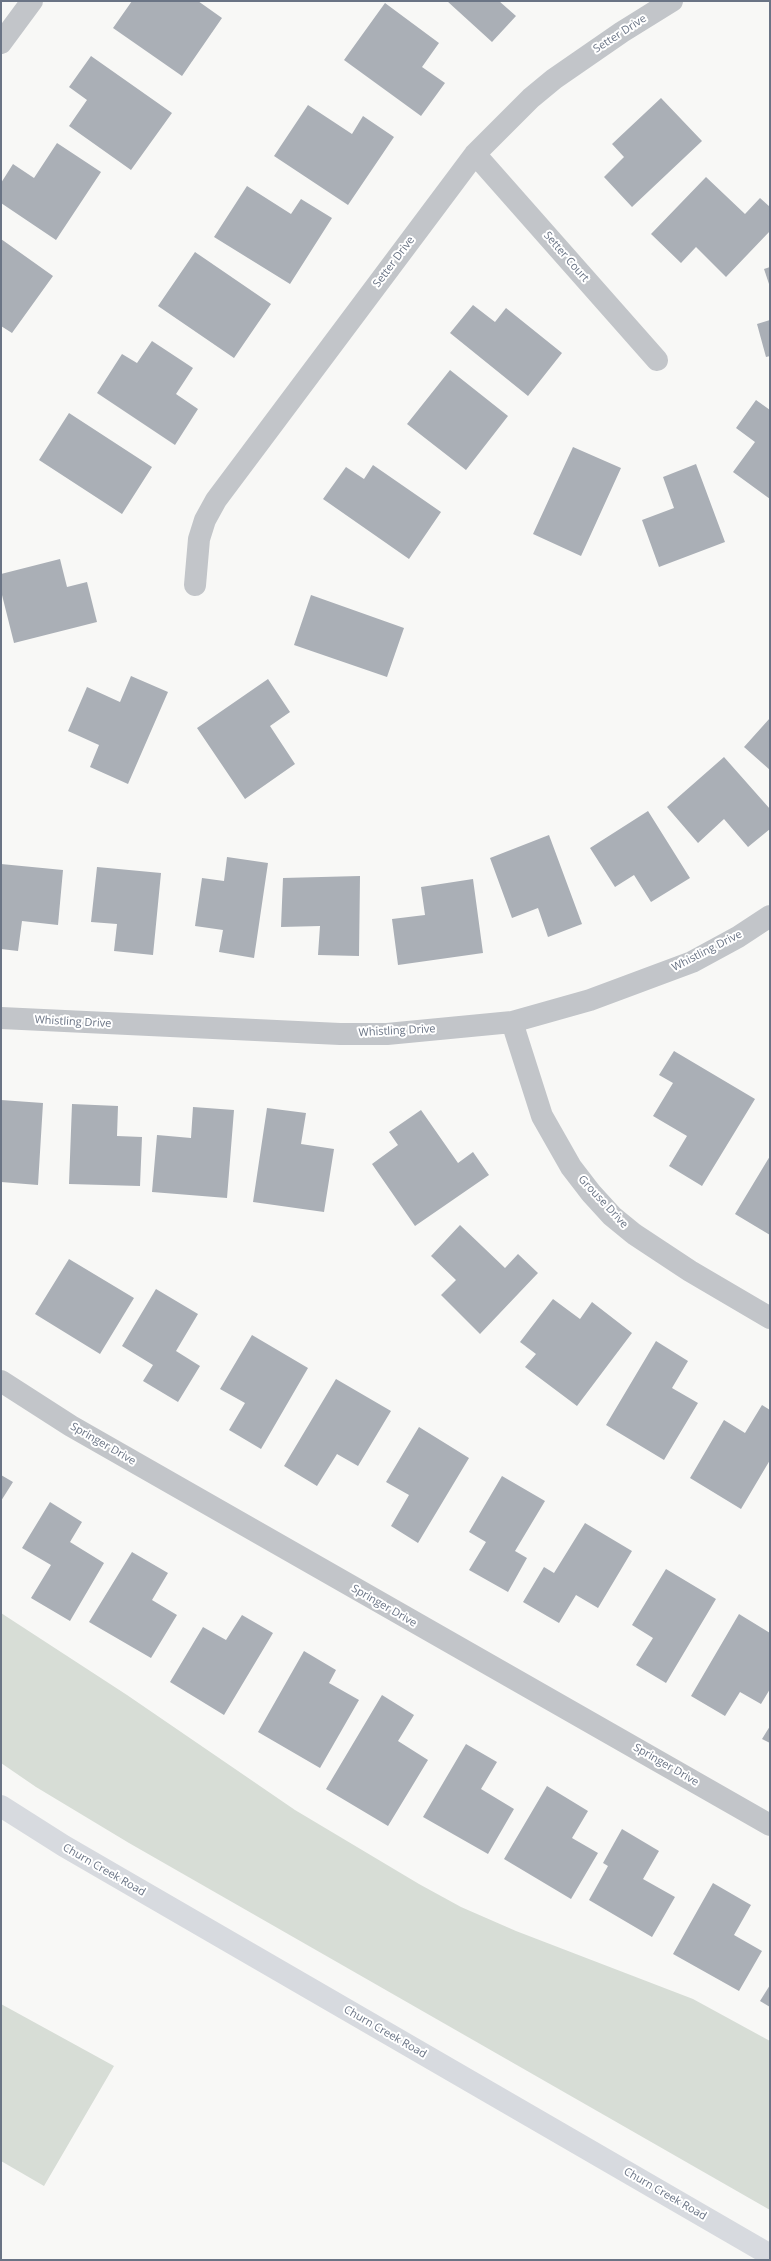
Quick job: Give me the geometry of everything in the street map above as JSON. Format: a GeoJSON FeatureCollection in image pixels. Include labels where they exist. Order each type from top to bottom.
{"type":"FeatureCollection","features":[{"type":"Feature","properties":{"kind":"main road","name":"Churn Creek Road"},"geometry":{"type":"LineString","coordinates":[[1,1806],[64,1846],[770,2255]]}},
{"type":"Feature","properties":{"kind":"street"},"geometry":{"type":"LineString","coordinates":[[1,43],[32,1]]}},
{"type":"Feature","properties":{"kind":"street","name":"Setter Drive"},"geometry":{"type":"LineString","coordinates":[[195,585],[199,539],[205,520],[216,500],[475,154],[531,98],[554,79],[622,32],[672,1]]}},
{"type":"Feature","properties":{"kind":"street","name":"Setter Court"},"geometry":{"type":"LineString","coordinates":[[475,154],[657,360]]}},
{"type":"Feature","properties":{"kind":"street","name":"Whistling Drive"},"geometry":{"type":"LineString","coordinates":[[1,1018],[340,1034],[387,1034],[512,1022],[590,1000],[692,962],[738,937],[770,916]]}},
{"type":"Feature","properties":{"kind":"street","name":"Grouse Drive"},"geometry":{"type":"LineString","coordinates":[[512,1022],[542,1116],[571,1167],[591,1193],[612,1216],[634,1234],[690,1271],[770,1318]]}},
{"type":"Feature","properties":{"kind":"street","name":"Springer Drive"},"geometry":{"type":"LineString","coordinates":[[1,1381],[71,1426],[770,1825]]}},
{"type":"Feature","properties":{"kind":"shaded area"},"geometry":{"type":"Polygon","coordinates":[[[1,1613],[127,1695],[295,1810],[419,1884],[461,1907],[516,1931],[693,1999],[770,2041],[770,2210],[129,1843],[36,1787],[1,1763],[1,1613]]]}},
{"type":"Feature","properties":{"kind":"shaded area"},"geometry":{"type":"Polygon","coordinates":[[[1,2004],[114,2066],[44,2186],[1,2161],[1,2004]]]}},
{"type":"Feature","properties":{"kind":"building"},"geometry":{"type":"Polygon","coordinates":[[[132,1],[198,1],[222,18],[182,76],[113,28],[132,1]]]}},
{"type":"Feature","properties":{"kind":"building"},"geometry":{"type":"Polygon","coordinates":[[[447,1],[499,1],[516,16],[492,42],[447,1]]]}},
{"type":"Feature","properties":{"kind":"building"},"geometry":{"type":"Polygon","coordinates":[[[385,3],[439,43],[422,67],[445,83],[421,116],[344,60],[385,3]]]}},
{"type":"Feature","properties":{"kind":"building"},"geometry":{"type":"Polygon","coordinates":[[[91,56],[172,113],[131,170],[69,126],[87,100],[69,87],[91,56]]]}},
{"type":"Feature","properties":{"kind":"building"},"geometry":{"type":"Polygon","coordinates":[[[661,98],[702,141],[632,207],[604,177],[624,157],[612,144],[661,98]]]}},
{"type":"Feature","properties":{"kind":"building"},"geometry":{"type":"Polygon","coordinates":[[[308,105],[352,134],[363,116],[394,137],[348,205],[274,156],[308,105]]]}},
{"type":"Feature","properties":{"kind":"building"},"geometry":{"type":"Polygon","coordinates":[[[57,143],[101,172],[56,240],[1,203],[1,183],[13,164],[34,178],[57,143]]]}},
{"type":"Feature","properties":{"kind":"building"},"geometry":{"type":"Polygon","coordinates":[[[706,177],[745,214],[760,198],[770,207],[770,231],[726,277],[696,247],[681,263],[651,234],[706,177]]]}},
{"type":"Feature","properties":{"kind":"building"},"geometry":{"type":"Polygon","coordinates":[[[247,186],[291,214],[301,199],[332,218],[290,284],[214,237],[247,186]]]}},
{"type":"Feature","properties":{"kind":"building"},"geometry":{"type":"Polygon","coordinates":[[[1,239],[53,276],[12,333],[1,326],[1,239]]]}},
{"type":"Feature","properties":{"kind":"building"},"geometry":{"type":"Polygon","coordinates":[[[195,252],[271,304],[234,358],[158,306],[195,252]]]}},
{"type":"Feature","properties":{"kind":"building"},"geometry":{"type":"Polygon","coordinates":[[[770,267],[770,287],[764,269],[770,267]]]}},
{"type":"Feature","properties":{"kind":"building"},"geometry":{"type":"Polygon","coordinates":[[[473,305],[495,322],[506,308],[562,353],[528,396],[450,333],[473,305]]]}},
{"type":"Feature","properties":{"kind":"building"},"geometry":{"type":"Polygon","coordinates":[[[770,320],[770,356],[766,357],[757,324],[770,320]]]}},
{"type":"Feature","properties":{"kind":"building"},"geometry":{"type":"Polygon","coordinates":[[[152,341],[193,368],[176,394],[198,409],[175,445],[97,393],[122,354],[137,363],[152,341]]]}},
{"type":"Feature","properties":{"kind":"building"},"geometry":{"type":"Polygon","coordinates":[[[450,370],[508,416],[466,470],[407,424],[450,370]]]}},
{"type":"Feature","properties":{"kind":"building"},"geometry":{"type":"Polygon","coordinates":[[[756,400],[770,410],[770,499],[733,472],[755,442],[736,428],[756,400]]]}},
{"type":"Feature","properties":{"kind":"building"},"geometry":{"type":"Polygon","coordinates":[[[69,413],[152,467],[122,514],[39,460],[69,413]]]}},
{"type":"Feature","properties":{"kind":"building"},"geometry":{"type":"Polygon","coordinates":[[[573,447],[621,468],[581,556],[533,534],[573,447]]]}},
{"type":"Feature","properties":{"kind":"building"},"geometry":{"type":"Polygon","coordinates":[[[696,464],[725,542],[659,567],[642,520],[674,508],[663,477],[696,464]]]}},
{"type":"Feature","properties":{"kind":"building"},"geometry":{"type":"Polygon","coordinates":[[[373,465],[441,512],[409,559],[323,499],[346,467],[364,479],[373,465]]]}},
{"type":"Feature","properties":{"kind":"building"},"geometry":{"type":"Polygon","coordinates":[[[60,559],[67,587],[87,582],[97,622],[14,643],[1,591],[1,574],[60,559]]]}},
{"type":"Feature","properties":{"kind":"building"},"geometry":{"type":"Polygon","coordinates":[[[311,595],[404,628],[387,677],[294,645],[311,595]]]}},
{"type":"Feature","properties":{"kind":"building"},"geometry":{"type":"Polygon","coordinates":[[[131,676],[168,692],[128,784],[90,767],[99,745],[68,731],[87,687],[120,702],[131,676]]]}},
{"type":"Feature","properties":{"kind":"building"},"geometry":{"type":"Polygon","coordinates":[[[268,679],[290,712],[270,726],[295,764],[245,799],[197,728],[268,679]]]}},
{"type":"Feature","properties":{"kind":"building"},"geometry":{"type":"Polygon","coordinates":[[[770,718],[770,770],[744,747],[770,718]]]}},
{"type":"Feature","properties":{"kind":"building"},"geometry":{"type":"Polygon","coordinates":[[[724,757],[770,809],[770,829],[748,847],[724,819],[698,843],[667,807],[724,757]]]}},
{"type":"Feature","properties":{"kind":"building"},"geometry":{"type":"Polygon","coordinates":[[[648,811],[690,878],[651,902],[634,875],[615,887],[590,848],[648,811]]]}},
{"type":"Feature","properties":{"kind":"building"},"geometry":{"type":"Polygon","coordinates":[[[549,835],[582,924],[548,937],[538,908],[512,918],[490,858],[549,835]]]}},
{"type":"Feature","properties":{"kind":"building"},"geometry":{"type":"Polygon","coordinates":[[[227,857],[268,863],[254,958],[219,952],[223,930],[195,926],[202,878],[224,881],[227,857]]]}},
{"type":"Feature","properties":{"kind":"building"},"geometry":{"type":"Polygon","coordinates":[[[1,864],[63,870],[58,925],[22,921],[18,951],[1,949],[1,864]]]}},
{"type":"Feature","properties":{"kind":"building"},"geometry":{"type":"Polygon","coordinates":[[[97,867],[161,873],[153,955],[114,951],[117,924],[91,922],[97,867]]]}},
{"type":"Feature","properties":{"kind":"building"},"geometry":{"type":"Polygon","coordinates":[[[360,876],[359,956],[318,955],[320,926],[281,927],[283,878],[360,876]]]}},
{"type":"Feature","properties":{"kind":"building"},"geometry":{"type":"Polygon","coordinates":[[[473,879],[483,953],[398,965],[392,919],[425,915],[421,887],[473,879]]]}},
{"type":"Feature","properties":{"kind":"building"},"geometry":{"type":"Polygon","coordinates":[[[674,1051],[755,1099],[702,1186],[669,1166],[687,1136],[653,1116],[673,1083],[659,1075],[674,1051]]]}},
{"type":"Feature","properties":{"kind":"building"},"geometry":{"type":"Polygon","coordinates":[[[1,1100],[43,1103],[38,1185],[1,1182],[1,1100]]]}},
{"type":"Feature","properties":{"kind":"building"},"geometry":{"type":"Polygon","coordinates":[[[72,1104],[118,1106],[117,1136],[142,1137],[140,1186],[69,1184],[72,1104]]]}},
{"type":"Feature","properties":{"kind":"building"},"geometry":{"type":"Polygon","coordinates":[[[193,1107],[234,1110],[227,1198],[152,1192],[157,1135],[191,1138],[193,1107]]]}},
{"type":"Feature","properties":{"kind":"building"},"geometry":{"type":"Polygon","coordinates":[[[267,1108],[306,1113],[301,1144],[334,1149],[324,1212],[253,1202],[267,1108]]]}},
{"type":"Feature","properties":{"kind":"building"},"geometry":{"type":"Polygon","coordinates":[[[421,1110],[458,1163],[473,1152],[489,1175],[415,1226],[372,1164],[398,1145],[389,1132],[421,1110]]]}},
{"type":"Feature","properties":{"kind":"building"},"geometry":{"type":"Polygon","coordinates":[[[770,1156],[770,1235],[735,1214],[770,1156]]]}},
{"type":"Feature","properties":{"kind":"building"},"geometry":{"type":"Polygon","coordinates":[[[460,1225],[505,1268],[518,1254],[538,1273],[480,1334],[441,1295],[456,1280],[431,1256],[460,1225]]]}},
{"type":"Feature","properties":{"kind":"building"},"geometry":{"type":"Polygon","coordinates":[[[69,1259],[134,1298],[100,1354],[35,1314],[69,1259]]]}},
{"type":"Feature","properties":{"kind":"building"},"geometry":{"type":"Polygon","coordinates":[[[156,1289],[198,1314],[176,1351],[200,1366],[178,1402],[143,1381],[153,1365],[122,1346],[156,1289]]]}},
{"type":"Feature","properties":{"kind":"building"},"geometry":{"type":"Polygon","coordinates":[[[553,1299],[580,1319],[592,1302],[632,1333],[577,1406],[525,1367],[536,1354],[520,1342],[553,1299]]]}},
{"type":"Feature","properties":{"kind":"building"},"geometry":{"type":"Polygon","coordinates":[[[252,1335],[308,1368],[261,1449],[229,1430],[245,1403],[220,1389],[252,1335]]]}},
{"type":"Feature","properties":{"kind":"building"},"geometry":{"type":"Polygon","coordinates":[[[656,1341],[688,1361],[672,1388],[698,1403],[664,1460],[606,1425],[656,1341]]]}},
{"type":"Feature","properties":{"kind":"building"},"geometry":{"type":"Polygon","coordinates":[[[336,1379],[391,1411],[358,1466],[337,1454],[317,1486],[284,1466],[336,1379]]]}},
{"type":"Feature","properties":{"kind":"building"},"geometry":{"type":"Polygon","coordinates":[[[762,1405],[770,1410],[770,1460],[741,1509],[690,1478],[724,1420],[745,1433],[762,1405]]]}},
{"type":"Feature","properties":{"kind":"building"},"geometry":{"type":"Polygon","coordinates":[[[419,1427],[469,1458],[418,1543],[391,1526],[409,1495],[386,1482],[419,1427]]]}},
{"type":"Feature","properties":{"kind":"building"},"geometry":{"type":"Polygon","coordinates":[[[1,1475],[13,1482],[1,1501],[1,1475]]]}},
{"type":"Feature","properties":{"kind":"building"},"geometry":{"type":"Polygon","coordinates":[[[502,1476],[545,1501],[515,1551],[527,1558],[508,1592],[469,1570],[486,1542],[469,1532],[502,1476]]]}},
{"type":"Feature","properties":{"kind":"building"},"geometry":{"type":"Polygon","coordinates":[[[50,1502],[82,1522],[70,1542],[104,1563],[70,1621],[31,1598],[51,1565],[22,1548],[50,1502]]]}},
{"type":"Feature","properties":{"kind":"building"},"geometry":{"type":"Polygon","coordinates":[[[585,1523],[632,1551],[598,1608],[576,1595],[559,1623],[523,1602],[544,1567],[554,1573],[585,1523]]]}},
{"type":"Feature","properties":{"kind":"building"},"geometry":{"type":"Polygon","coordinates":[[[132,1552],[168,1573],[152,1600],[177,1615],[151,1658],[89,1622],[132,1552]]]}},
{"type":"Feature","properties":{"kind":"building"},"geometry":{"type":"Polygon","coordinates":[[[666,1569],[716,1599],[666,1683],[636,1665],[653,1638],[632,1625],[666,1569]]]}},
{"type":"Feature","properties":{"kind":"building"},"geometry":{"type":"Polygon","coordinates":[[[739,1614],[770,1633],[770,1689],[761,1704],[740,1692],[725,1716],[691,1696],[739,1614]]]}},
{"type":"Feature","properties":{"kind":"building"},"geometry":{"type":"Polygon","coordinates":[[[242,1615],[273,1633],[224,1715],[170,1682],[203,1627],[226,1640],[242,1615]]]}},
{"type":"Feature","properties":{"kind":"building"},"geometry":{"type":"Polygon","coordinates":[[[304,1651],[336,1670],[329,1683],[359,1700],[320,1768],[258,1732],[304,1651]]]}},
{"type":"Feature","properties":{"kind":"building"},"geometry":{"type":"Polygon","coordinates":[[[382,1695],[414,1715],[398,1741],[428,1760],[388,1826],[326,1789],[382,1695]]]}},
{"type":"Feature","properties":{"kind":"building"},"geometry":{"type":"Polygon","coordinates":[[[770,1726],[770,1743],[762,1739],[770,1726]]]}},
{"type":"Feature","properties":{"kind":"building"},"geometry":{"type":"Polygon","coordinates":[[[466,1744],[497,1762],[481,1789],[514,1809],[488,1854],[423,1817],[466,1744]]]}},
{"type":"Feature","properties":{"kind":"building"},"geometry":{"type":"Polygon","coordinates":[[[547,1786],[588,1811],[572,1838],[598,1853],[571,1899],[504,1859],[547,1786]]]}},
{"type":"Feature","properties":{"kind":"building"},"geometry":{"type":"Polygon","coordinates":[[[622,1829],[659,1851],[643,1879],[675,1897],[652,1937],[589,1900],[608,1866],[603,1863],[622,1829]]]}},
{"type":"Feature","properties":{"kind":"building"},"geometry":{"type":"Polygon","coordinates":[[[713,1883],[751,1905],[734,1935],[762,1951],[739,1991],[673,1954],[713,1883]]]}},
{"type":"Feature","properties":{"kind":"building"},"geometry":{"type":"Polygon","coordinates":[[[770,1985],[770,2007],[760,2001],[770,1985]]]}}]}
